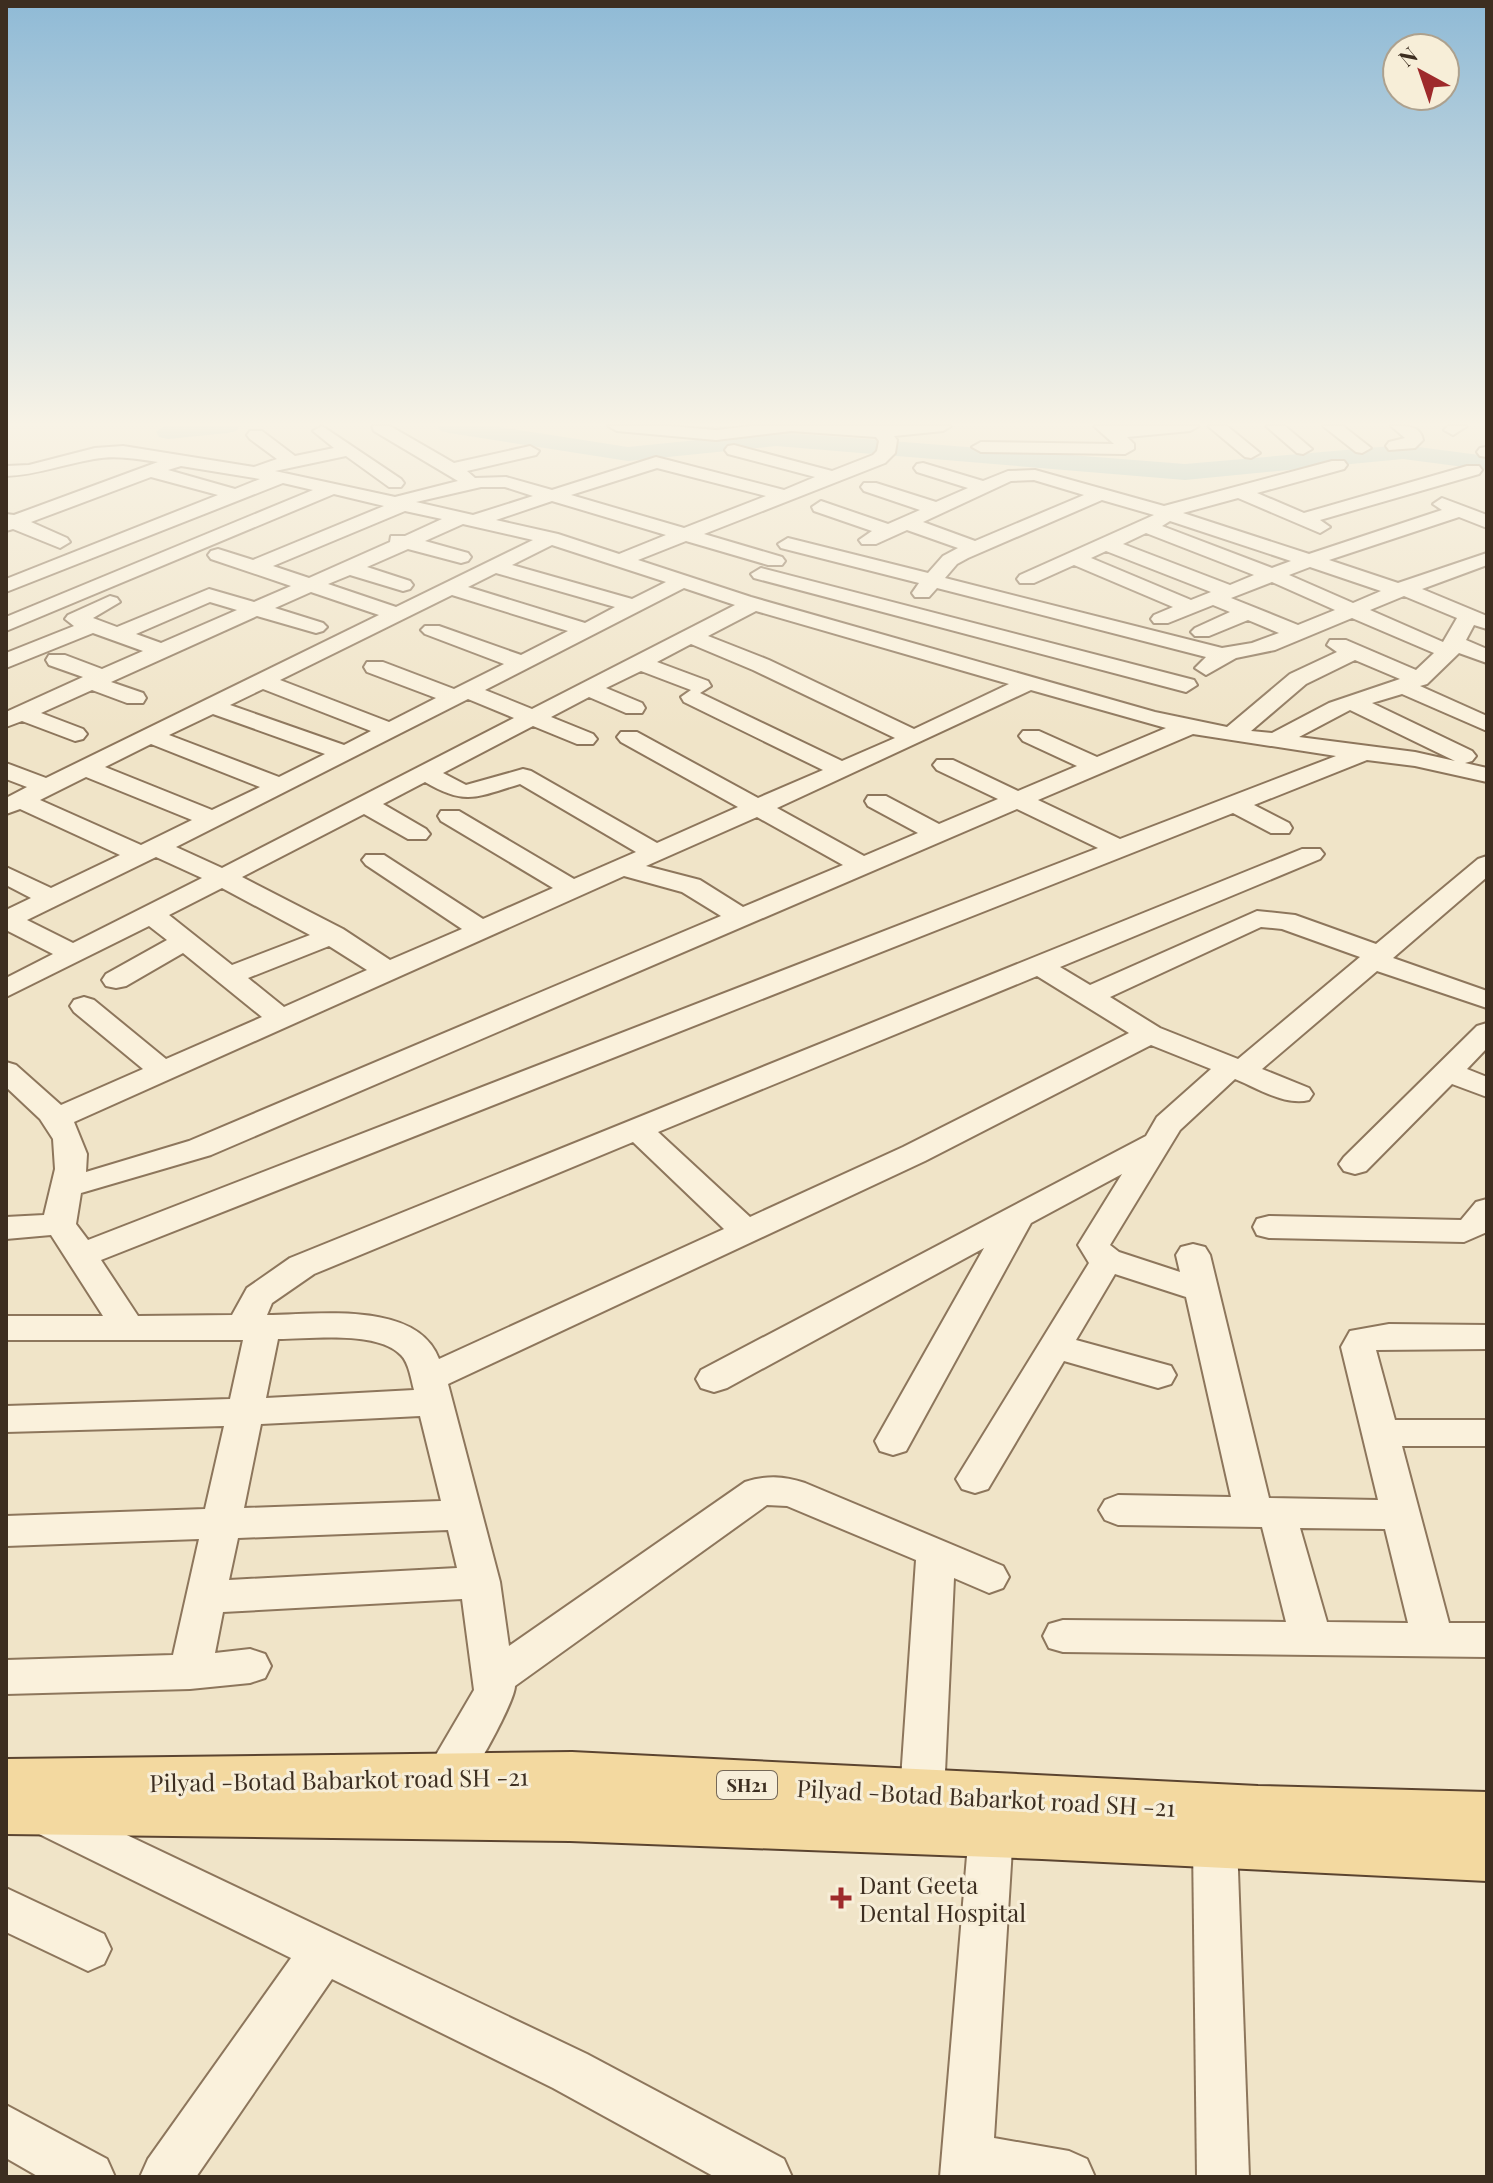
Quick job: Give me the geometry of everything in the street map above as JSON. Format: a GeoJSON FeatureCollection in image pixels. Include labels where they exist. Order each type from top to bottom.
{"type":"FeatureCollection","features":[{"type":"Feature","properties":{"kind":"main road","name":"Pilyad -Botad Babarkot road SH -21"},"geometry":{"type":"LineString","coordinates":[[13,1809],[445,1777],[572,1776],[1258,1811],[1487,1817]]}},
{"type":"Feature","properties":{"kind":"main road","name":"Pilyad -Botad Babarkot road SH -21"},"geometry":{"type":"LineString","coordinates":[[200,1796],[570,1816],[1487,1856]]}},
{"type":"Feature","properties":{"kind":"street"},"geometry":{"type":"LineString","coordinates":[[24,528],[60,542]]}},
{"type":"Feature","properties":{"kind":"street"},"geometry":{"type":"LineString","coordinates":[[6,586],[153,528]]}},
{"type":"Feature","properties":{"kind":"street"},"geometry":{"type":"LineString","coordinates":[[12,619],[247,528]]}},
{"type":"Feature","properties":{"kind":"street"},"geometry":{"type":"LineString","coordinates":[[162,651],[75,619],[113,600],[174,585],[218,555],[283,528]]}},
{"type":"Feature","properties":{"kind":"street"},"geometry":{"type":"LineString","coordinates":[[254,567],[345,528]]}},
{"type":"Feature","properties":{"kind":"street"},"geometry":{"type":"LineString","coordinates":[[360,528],[461,557]]}},
{"type":"Feature","properties":{"kind":"street"},"geometry":{"type":"LineString","coordinates":[[13,717],[444,528]]}},
{"type":"Feature","properties":{"kind":"street"},"geometry":{"type":"LineString","coordinates":[[510,528],[551,538],[753,604],[1151,718],[1232,735],[1364,752],[1487,775]]}},
{"type":"Feature","properties":{"kind":"street"},"geometry":{"type":"LineString","coordinates":[[661,528],[768,568],[905,612],[1186,685]]}},
{"type":"Feature","properties":{"kind":"street"},"geometry":{"type":"LineString","coordinates":[[620,560],[708,528]]}},
{"type":"Feature","properties":{"kind":"street"},"geometry":{"type":"LineString","coordinates":[[869,540],[896,528]]}},
{"type":"Feature","properties":{"kind":"street"},"geometry":{"type":"LineString","coordinates":[[901,528],[977,548]]}},
{"type":"Feature","properties":{"kind":"street"},"geometry":{"type":"LineString","coordinates":[[881,640],[950,560],[1023,528]]}},
{"type":"Feature","properties":{"kind":"street"},"geometry":{"type":"LineString","coordinates":[[1027,579],[1141,528]]}},
{"type":"Feature","properties":{"kind":"street"},"geometry":{"type":"LineString","coordinates":[[1150,528],[1352,609],[1487,657]]}},
{"type":"Feature","properties":{"kind":"street"},"geometry":{"type":"LineString","coordinates":[[1212,528],[1401,589],[1478,619],[1436,667],[1412,683],[1329,711],[1275,741]]}},
{"type":"Feature","properties":{"kind":"street"},"geometry":{"type":"LineString","coordinates":[[1324,528],[1359,544]]}},
{"type":"Feature","properties":{"kind":"street"},"geometry":{"type":"LineString","coordinates":[[1161,619],[1310,560],[1408,528]]}},
{"type":"Feature","properties":{"kind":"street"},"geometry":{"type":"LineString","coordinates":[[13,803],[551,538]]}},
{"type":"Feature","properties":{"kind":"street"},"geometry":{"type":"LineString","coordinates":[[788,544],[1221,654],[1258,648],[1401,589],[1487,559]]}},
{"type":"Feature","properties":{"kind":"street"},"geometry":{"type":"LineString","coordinates":[[1106,544],[1222,595],[1248,612],[1355,652],[1455,710],[1487,724]]}},
{"type":"Feature","properties":{"kind":"street"},"geometry":{"type":"LineString","coordinates":[[300,546],[403,585]]}},
{"type":"Feature","properties":{"kind":"street"},"geometry":{"type":"LineString","coordinates":[[218,555],[398,614]]}},
{"type":"Feature","properties":{"kind":"street"},"geometry":{"type":"LineString","coordinates":[[1074,558],[1190,607]]}},
{"type":"Feature","properties":{"kind":"street"},"geometry":{"type":"LineString","coordinates":[[495,566],[633,606]]}},
{"type":"Feature","properties":{"kind":"street"},"geometry":{"type":"LineString","coordinates":[[1460,567],[1487,579]]}},
{"type":"Feature","properties":{"kind":"street"},"geometry":{"type":"LineString","coordinates":[[137,571],[174,585]]}},
{"type":"Feature","properties":{"kind":"street"},"geometry":{"type":"LineString","coordinates":[[31,576],[80,595],[166,612]]}},
{"type":"Feature","properties":{"kind":"street"},"geometry":{"type":"LineString","coordinates":[[6,920],[280,786],[683,581]]}},
{"type":"Feature","properties":{"kind":"street"},"geometry":{"type":"LineString","coordinates":[[451,588],[586,630]]}},
{"type":"Feature","properties":{"kind":"street"},"geometry":{"type":"LineString","coordinates":[[117,635],[209,595],[316,627]]}},
{"type":"Feature","properties":{"kind":"street"},"geometry":{"type":"LineString","coordinates":[[6,989],[530,716],[753,604]]}},
{"type":"Feature","properties":{"kind":"street"},"geometry":{"type":"LineString","coordinates":[[1202,632],[1248,612]]}},
{"type":"Feature","properties":{"kind":"street"},"geometry":{"type":"LineString","coordinates":[[6,661],[91,626]]}},
{"type":"Feature","properties":{"kind":"street"},"geometry":{"type":"LineString","coordinates":[[432,630],[522,663]]}},
{"type":"Feature","properties":{"kind":"street"},"geometry":{"type":"LineString","coordinates":[[690,636],[761,665],[914,738]]}},
{"type":"Feature","properties":{"kind":"street"},"geometry":{"type":"LineString","coordinates":[[1232,735],[1298,679],[1355,652]]}},
{"type":"Feature","properties":{"kind":"street"},"geometry":{"type":"LineString","coordinates":[[1151,718],[1221,654]]}},
{"type":"Feature","properties":{"kind":"street"},"geometry":{"type":"LineString","coordinates":[[57,660],[135,698]]}},
{"type":"Feature","properties":{"kind":"street"},"geometry":{"type":"LineString","coordinates":[[638,662],[842,770]]}},
{"type":"Feature","properties":{"kind":"street"},"geometry":{"type":"LineString","coordinates":[[375,667],[530,716],[585,739]]}},
{"type":"Feature","properties":{"kind":"street"},"geometry":{"type":"LineString","coordinates":[[263,681],[390,730]]}},
{"type":"Feature","properties":{"kind":"street"},"geometry":{"type":"LineString","coordinates":[[55,1119],[914,738],[1029,683]]}},
{"type":"Feature","properties":{"kind":"street"},"geometry":{"type":"LineString","coordinates":[[586,688],[634,708]]}},
{"type":"Feature","properties":{"kind":"street"},"geometry":{"type":"LineString","coordinates":[[1455,710],[1487,696]]}},
{"type":"Feature","properties":{"kind":"street"},"geometry":{"type":"LineString","coordinates":[[1353,703],[1464,756]]}},
{"type":"Feature","properties":{"kind":"street"},"geometry":{"type":"LineString","coordinates":[[212,706],[345,753]]}},
{"type":"Feature","properties":{"kind":"street"},"geometry":{"type":"LineString","coordinates":[[13,717],[75,734]]}},
{"type":"Feature","properties":{"kind":"street"},"geometry":{"type":"LineString","coordinates":[[67,1186],[102,1179],[200,1148],[1191,726]]}},
{"type":"Feature","properties":{"kind":"street"},"geometry":{"type":"LineString","coordinates":[[150,736],[280,786]]}},
{"type":"Feature","properties":{"kind":"street"},"geometry":{"type":"LineString","coordinates":[[1031,736],[1099,767]]}},
{"type":"Feature","properties":{"kind":"street"},"geometry":{"type":"LineString","coordinates":[[629,737],[866,867]]}},
{"type":"Feature","properties":{"kind":"street"},"geometry":{"type":"LineString","coordinates":[[471,747],[520,771],[523,776],[656,853]]}},
{"type":"Feature","properties":{"kind":"street"},"geometry":{"type":"LineString","coordinates":[[1440,765],[1487,747]]}},
{"type":"Feature","properties":{"kind":"street"},"geometry":{"type":"LineString","coordinates":[[79,1256],[1122,850],[1364,752]]}},
{"type":"Feature","properties":{"kind":"street"},"geometry":{"type":"LineString","coordinates":[[945,765],[1122,850]]}},
{"type":"Feature","properties":{"kind":"street"},"geometry":{"type":"LineString","coordinates":[[85,768],[212,819]]}},
{"type":"Feature","properties":{"kind":"street"},"geometry":{"type":"LineString","coordinates":[[6,770],[47,787]]}},
{"type":"Feature","properties":{"kind":"street"},"geometry":{"type":"LineString","coordinates":[[424,772],[454,789],[467,792],[523,776]]}},
{"type":"Feature","properties":{"kind":"street"},"geometry":{"type":"LineString","coordinates":[[877,801],[941,835]]}},
{"type":"Feature","properties":{"kind":"street"},"geometry":{"type":"LineString","coordinates":[[13,803],[223,876],[333,935],[389,972]]}},
{"type":"Feature","properties":{"kind":"street"},"geometry":{"type":"LineString","coordinates":[[363,803],[417,834]]}},
{"type":"Feature","properties":{"kind":"street"},"geometry":{"type":"LineString","coordinates":[[1236,805],[1280,828]]}},
{"type":"Feature","properties":{"kind":"street"},"geometry":{"type":"LineString","coordinates":[[450,816],[574,890]]}},
{"type":"Feature","properties":{"kind":"street"},"geometry":{"type":"LineString","coordinates":[[190,1672],[246,1412],[259,1296],[302,1266],[1311,854]]}},
{"type":"Feature","properties":{"kind":"street"},"geometry":{"type":"LineString","coordinates":[[375,860],[482,930]]}},
{"type":"Feature","properties":{"kind":"street"},"geometry":{"type":"LineString","coordinates":[[1201,1290],[1107,1260],[1096,1252],[1094,1245],[1168,1124],[1377,957],[1487,864]]}},
{"type":"Feature","properties":{"kind":"street"},"geometry":{"type":"LineString","coordinates":[[623,868],[691,886],[743,919]]}},
{"type":"Feature","properties":{"kind":"street"},"geometry":{"type":"LineString","coordinates":[[6,875],[51,898]]}},
{"type":"Feature","properties":{"kind":"street"},"geometry":{"type":"LineString","coordinates":[[151,914],[282,1019]]}},
{"type":"Feature","properties":{"kind":"street"},"geometry":{"type":"LineString","coordinates":[[1087,997],[1257,919],[1286,921],[1487,1000]]}},
{"type":"Feature","properties":{"kind":"street"},"geometry":{"type":"LineString","coordinates":[[6,920],[73,954]]}},
{"type":"Feature","properties":{"kind":"street"},"geometry":{"type":"LineString","coordinates":[[229,976],[333,935]]}},
{"type":"Feature","properties":{"kind":"street"},"geometry":{"type":"LineString","coordinates":[[116,980],[185,941]]}},
{"type":"Feature","properties":{"kind":"street"},"geometry":{"type":"LineString","coordinates":[[1038,965],[1150,1034],[1298,1094]]}},
{"type":"Feature","properties":{"kind":"street"},"geometry":{"type":"LineString","coordinates":[[84,1006],[163,1071]]}},
{"type":"Feature","properties":{"kind":"street"},"geometry":{"type":"LineString","coordinates":[[1355,1164],[1487,1032]]}},
{"type":"Feature","properties":{"kind":"street"},"geometry":{"type":"LineString","coordinates":[[6,1419],[246,1412],[432,1390],[746,1231],[914,1154],[1150,1034]]}},
{"type":"Feature","properties":{"kind":"street"},"geometry":{"type":"LineString","coordinates":[[6,1071],[65,1129],[72,1151],[67,1186],[60,1206],[60,1224],[129,1329]]}},
{"type":"Feature","properties":{"kind":"street"},"geometry":{"type":"LineString","coordinates":[[1448,1071],[1487,1088]]}},
{"type":"Feature","properties":{"kind":"street"},"geometry":{"type":"LineString","coordinates":[[637,1129],[746,1231]]}},
{"type":"Feature","properties":{"kind":"street"},"geometry":{"type":"LineString","coordinates":[[714,1379],[1159,1141]]}},
{"type":"Feature","properties":{"kind":"street"},"geometry":{"type":"LineString","coordinates":[[1269,1227],[1464,1231],[1474,1227],[1487,1209]]}},
{"type":"Feature","properties":{"kind":"street"},"geometry":{"type":"LineString","coordinates":[[893,1441],[1019,1216]]}},
{"type":"Feature","properties":{"kind":"street"},"geometry":{"type":"LineString","coordinates":[[6,1228],[60,1224]]}},
{"type":"Feature","properties":{"kind":"street"},"geometry":{"type":"LineString","coordinates":[[1193,1255],[1265,1512],[1311,1638]]}},
{"type":"Feature","properties":{"kind":"street"},"geometry":{"type":"LineString","coordinates":[[975,1479],[1107,1260]]}},
{"type":"Feature","properties":{"kind":"street"},"geometry":{"type":"LineString","coordinates":[[6,1328],[364,1327],[399,1334],[419,1351],[432,1390],[480,1582],[495,1678],[490,1705],[445,1777]]}},
{"type":"Feature","properties":{"kind":"street"},"geometry":{"type":"LineString","coordinates":[[1433,1640],[1358,1347],[1362,1340],[1389,1336],[1487,1337]]}},
{"type":"Feature","properties":{"kind":"street"},"geometry":{"type":"LineString","coordinates":[[1055,1346],[1158,1375]]}},
{"type":"Feature","properties":{"kind":"street"},"geometry":{"type":"LineString","coordinates":[[1380,1433],[1487,1433]]}},
{"type":"Feature","properties":{"kind":"street"},"geometry":{"type":"LineString","coordinates":[[495,1678],[758,1492],[773,1490],[792,1493],[989,1577]]}},
{"type":"Feature","properties":{"kind":"street"},"geometry":{"type":"LineString","coordinates":[[1118,1510],[1401,1515]]}},
{"type":"Feature","properties":{"kind":"street"},"geometry":{"type":"LineString","coordinates":[[6,1531],[463,1515]]}},
{"type":"Feature","properties":{"kind":"street"},"geometry":{"type":"LineString","coordinates":[[922,1794],[936,1552]]}},
{"type":"Feature","properties":{"kind":"street"},"geometry":{"type":"LineString","coordinates":[[206,1597],[480,1582]]}},
{"type":"Feature","properties":{"kind":"street"},"geometry":{"type":"LineString","coordinates":[[1063,1636],[1487,1640]]}},
{"type":"Feature","properties":{"kind":"street"},"geometry":{"type":"LineString","coordinates":[[6,1677],[190,1672],[250,1666]]}},
{"type":"Feature","properties":{"kind":"street"},"geometry":{"type":"LineString","coordinates":[[13,1809],[324,1951],[570,2071],[766,2177]]}},
{"type":"Feature","properties":{"kind":"street"},"geometry":{"type":"LineString","coordinates":[[991,1832],[966,2168],[1069,2177]]}},
{"type":"Feature","properties":{"kind":"street"},"geometry":{"type":"LineString","coordinates":[[1215,1843],[1223,2177]]}},
{"type":"Feature","properties":{"kind":"street"},"geometry":{"type":"LineString","coordinates":[[6,1909],[88,1949]]}},
{"type":"Feature","properties":{"kind":"street"},"geometry":{"type":"LineString","coordinates":[[166,2177],[324,1951]]}},
{"type":"Feature","properties":{"kind":"street"},"geometry":{"type":"LineString","coordinates":[[6,2130],[89,2177]]}},
{"type":"Feature","properties":{"kind":"place","name":"Dant Geeta Dental Hospital"},"geometry":{"type":"Point","coordinates":[841,1898]}}]}
